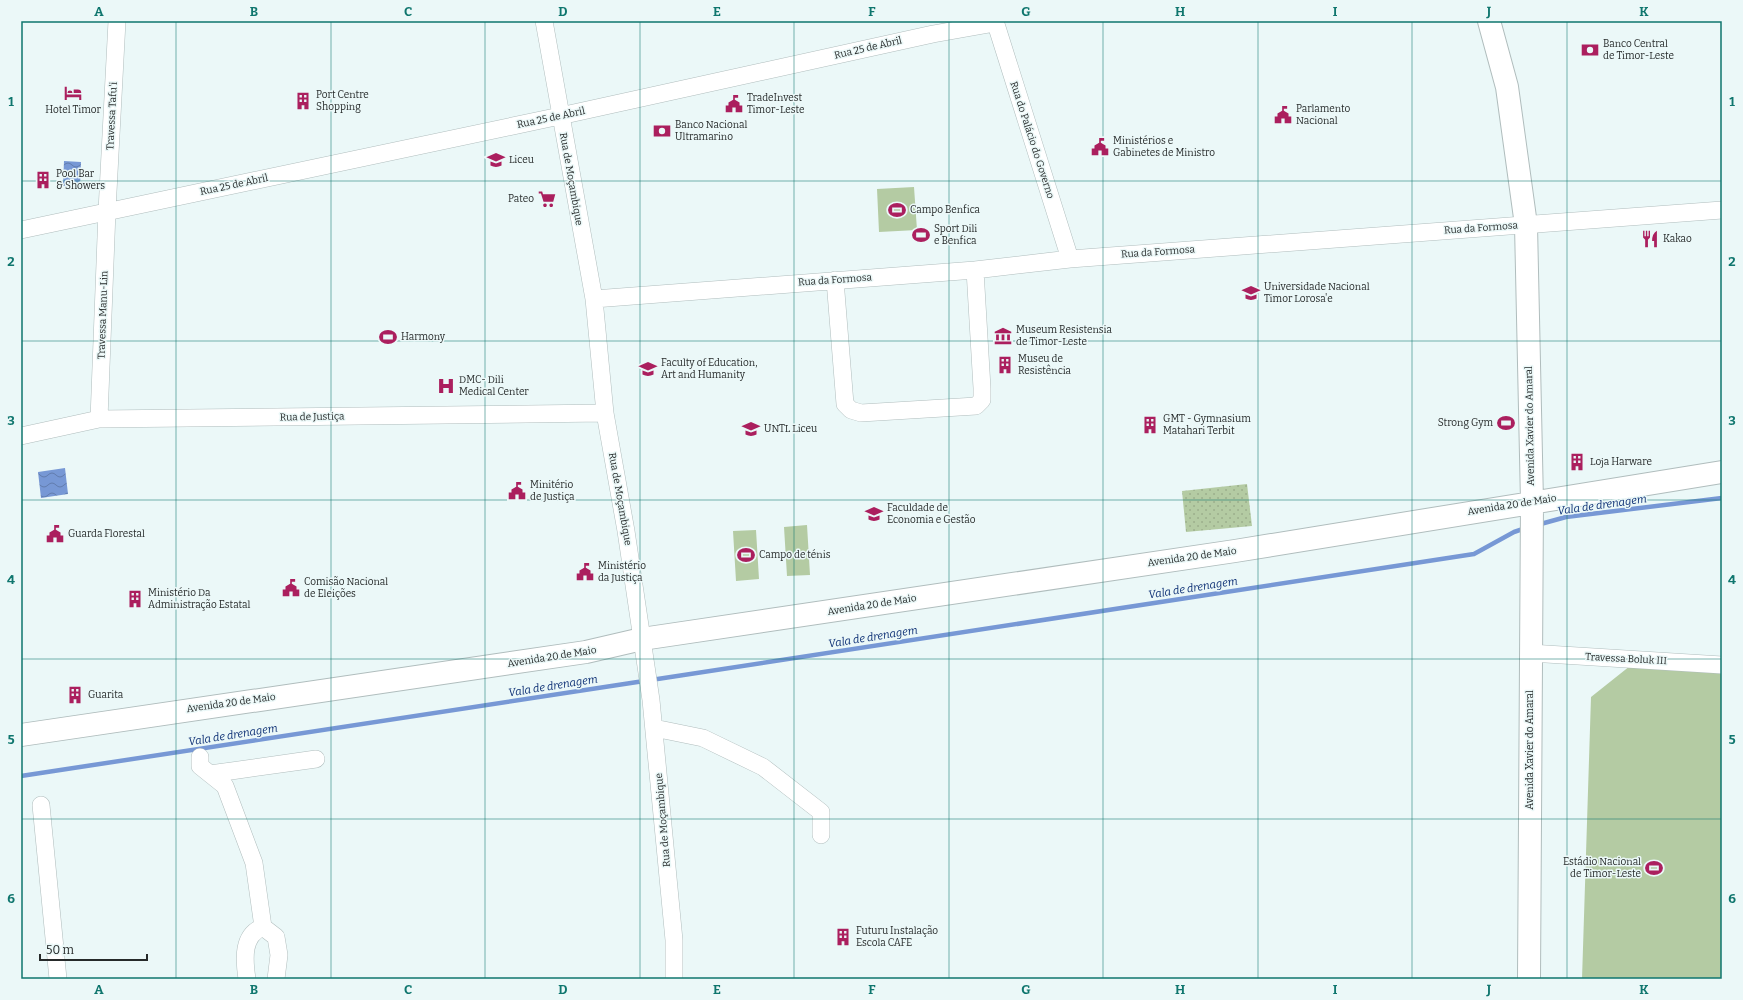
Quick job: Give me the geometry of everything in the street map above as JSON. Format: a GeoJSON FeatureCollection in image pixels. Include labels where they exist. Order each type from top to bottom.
{"type":"FeatureCollection","features":[{"type":"Feature","properties":{"kind":"main road","name":"Avenida Xavier do Amaral"},"geometry":{"type":"LineString","coordinates":[[1490,21],[1507,87],[1526,225],[1532,502],[1529,979]]}},
{"type":"Feature","properties":{"kind":"main road","name":"Avenida 20 de Maio"},"geometry":{"type":"LineString","coordinates":[[21,735],[586,652],[642,639],[1235,551],[1722,472]]}},
{"type":"Feature","properties":{"kind":"street","name":"Travessa Tafu'i"},"geometry":{"type":"LineString","coordinates":[[107,212],[117,21]]}},
{"type":"Feature","properties":{"kind":"street","name":"Rua de Moçambique"},"geometry":{"type":"LineString","coordinates":[[544,21],[594,299],[605,413],[626,531],[652,700],[674,940],[674,979]]}},
{"type":"Feature","properties":{"kind":"street","name":"Rua 25 de Abril"},"geometry":{"type":"LineString","coordinates":[[21,230],[560,116],[933,34],[995,22]]}},
{"type":"Feature","properties":{"kind":"street","name":"Rua do Palácio do Governo"},"geometry":{"type":"LineString","coordinates":[[995,22],[1070,258]]}},
{"type":"Feature","properties":{"kind":"street","name":"Rua da Formosa"},"geometry":{"type":"LineString","coordinates":[[594,299],[975,270],[1070,258],[1722,210]]}},
{"type":"Feature","properties":{"kind":"street","name":"Travessa Manu-Lin"},"geometry":{"type":"LineString","coordinates":[[100,419],[107,212]]}},
{"type":"Feature","properties":{"kind":"street"},"geometry":{"type":"LineString","coordinates":[[835,280],[845,404],[851,410],[861,413],[976,406],[982,400],[982,388],[975,270]]}},
{"type":"Feature","properties":{"kind":"street","name":"Rua de Justiça"},"geometry":{"type":"LineString","coordinates":[[21,436],[100,419],[605,413]]}},
{"type":"Feature","properties":{"kind":"street","name":"Travessa Boluk III"},"geometry":{"type":"LineString","coordinates":[[1530,653],[1722,665]]}},
{"type":"Feature","properties":{"kind":"street"},"geometry":{"type":"LineString","coordinates":[[654,728],[702,738],[763,767],[821,812],[821,835]]}},
{"type":"Feature","properties":{"kind":"street"},"geometry":{"type":"LineString","coordinates":[[200,757],[200,766],[225,786],[254,863],[263,926],[276,937],[279,955],[276,979]]}},
{"type":"Feature","properties":{"kind":"street"},"geometry":{"type":"LineString","coordinates":[[210,774],[316,759]]}},
{"type":"Feature","properties":{"kind":"street"},"geometry":{"type":"LineString","coordinates":[[41,805],[58,979]]}},
{"type":"Feature","properties":{"kind":"street"},"geometry":{"type":"LineString","coordinates":[[247,979],[246,945],[255,930],[263,926]]}},
{"type":"Feature","properties":{"kind":"green space","name":"Campo Benfica"},"geometry":{"type":"Polygon","coordinates":[[[914,187],[917,230],[879,232],[877,189],[914,187]]]}},
{"type":"Feature","properties":{"kind":"green space"},"geometry":{"type":"Polygon","coordinates":[[[1247,484],[1252,526],[1186,532],[1182,491],[1247,484]]]}},
{"type":"Feature","properties":{"kind":"green space","name":"Campo de ténis"},"geometry":{"type":"Polygon","coordinates":[[[807,525],[810,575],[787,576],[784,527],[807,525]]]}},
{"type":"Feature","properties":{"kind":"green space","name":"Campo de ténis"},"geometry":{"type":"Polygon","coordinates":[[[756,530],[759,579],[736,581],[733,531],[756,530]]]}},
{"type":"Feature","properties":{"kind":"green space","name":"Estádio Nacional de Timor-Leste"},"geometry":{"type":"Polygon","coordinates":[[[1635,662],[1722,669],[1722,979],[1582,979],[1591,697],[1635,662]]]}},
{"type":"Feature","properties":{"kind":"water"},"geometry":{"type":"Polygon","coordinates":[[[64,161],[81,162],[80,187],[63,186],[64,161]]]}},
{"type":"Feature","properties":{"kind":"water"},"geometry":{"type":"Polygon","coordinates":[[[65,468],[68,494],[41,498],[38,472],[65,468]]]}},
{"type":"Feature","properties":{"kind":"waterway","name":"Vala de drenagem"},"geometry":{"type":"LineString","coordinates":[[1537,525],[1566,517],[1722,498]]}},
{"type":"Feature","properties":{"kind":"waterway","name":"Vala de drenagem"},"geometry":{"type":"LineString","coordinates":[[651,680],[1474,554],[1514,532],[1526,528]]}},
{"type":"Feature","properties":{"kind":"waterway","name":"Vala de drenagem"},"geometry":{"type":"LineString","coordinates":[[21,776],[644,681]]}},
{"type":"Feature","properties":{"kind":"place","name":"Banco Central de Timor-Leste"},"geometry":{"type":"Point","coordinates":[1590,50]}},
{"type":"Feature","properties":{"kind":"place","name":"Hotel Timor"},"geometry":{"type":"Point","coordinates":[73,93]}},
{"type":"Feature","properties":{"kind":"place","name":"Port Centre Shopping"},"geometry":{"type":"Point","coordinates":[303,101]}},
{"type":"Feature","properties":{"kind":"place","name":"TradeInvest Timor-Leste"},"geometry":{"type":"Point","coordinates":[734,104]}},
{"type":"Feature","properties":{"kind":"place","name":"Parlamento Nacional"},"geometry":{"type":"Point","coordinates":[1283,115]}},
{"type":"Feature","properties":{"kind":"place","name":"Banco Nacional Ultramarino"},"geometry":{"type":"Point","coordinates":[662,131]}},
{"type":"Feature","properties":{"kind":"place","name":"Ministérios e Gabinetes de Ministro"},"geometry":{"type":"Point","coordinates":[1100,147]}},
{"type":"Feature","properties":{"kind":"place","name":"Liceu"},"geometry":{"type":"Point","coordinates":[496,160]}},
{"type":"Feature","properties":{"kind":"place","name":"Pool Bar & Showers"},"geometry":{"type":"Point","coordinates":[43,180]}},
{"type":"Feature","properties":{"kind":"place","name":"Pateo"},"geometry":{"type":"Point","coordinates":[547,199]}},
{"type":"Feature","properties":{"kind":"place","name":"Campo Benfica"},"geometry":{"type":"Point","coordinates":[897,210]}},
{"type":"Feature","properties":{"kind":"place","name":"Sport Dili e Benfica"},"geometry":{"type":"Point","coordinates":[921,235]}},
{"type":"Feature","properties":{"kind":"place","name":"Kakao"},"geometry":{"type":"Point","coordinates":[1650,239]}},
{"type":"Feature","properties":{"kind":"place","name":"Universidade Nacional Timor Lorosa'e"},"geometry":{"type":"Point","coordinates":[1251,293]}},
{"type":"Feature","properties":{"kind":"place","name":"Museum Resistensia de Timor-Leste"},"geometry":{"type":"Point","coordinates":[1003,336]}},
{"type":"Feature","properties":{"kind":"place","name":"Harmony"},"geometry":{"type":"Point","coordinates":[388,337]}},
{"type":"Feature","properties":{"kind":"place","name":"Museu de Resistência"},"geometry":{"type":"Point","coordinates":[1005,365]}},
{"type":"Feature","properties":{"kind":"place","name":"Faculty of Education, Art and Humanity"},"geometry":{"type":"Point","coordinates":[648,369]}},
{"type":"Feature","properties":{"kind":"place","name":"DMC- Dili Medical Center"},"geometry":{"type":"Point","coordinates":[446,386]}},
{"type":"Feature","properties":{"kind":"place","name":"Strong Gym"},"geometry":{"type":"Point","coordinates":[1506,423]}},
{"type":"Feature","properties":{"kind":"place","name":"GMT - Gymnasium Matahari Terbit"},"geometry":{"type":"Point","coordinates":[1150,425]}},
{"type":"Feature","properties":{"kind":"place","name":"UNTL Liceu"},"geometry":{"type":"Point","coordinates":[751,429]}},
{"type":"Feature","properties":{"kind":"place","name":"Loja Harware"},"geometry":{"type":"Point","coordinates":[1577,462]}},
{"type":"Feature","properties":{"kind":"place","name":"Minitério de Justiça"},"geometry":{"type":"Point","coordinates":[517,491]}},
{"type":"Feature","properties":{"kind":"place","name":"Faculdade de Economia e Gestão"},"geometry":{"type":"Point","coordinates":[874,514]}},
{"type":"Feature","properties":{"kind":"place","name":"Guarda Florestal"},"geometry":{"type":"Point","coordinates":[55,534]}},
{"type":"Feature","properties":{"kind":"place","name":"Campo de ténis"},"geometry":{"type":"Point","coordinates":[746,555]}},
{"type":"Feature","properties":{"kind":"place","name":"Ministério da Justiça"},"geometry":{"type":"Point","coordinates":[585,572]}},
{"type":"Feature","properties":{"kind":"place","name":"Comisão Nacional de Eleições"},"geometry":{"type":"Point","coordinates":[291,588]}},
{"type":"Feature","properties":{"kind":"place","name":"Ministério Da Administração Estatal"},"geometry":{"type":"Point","coordinates":[135,599]}},
{"type":"Feature","properties":{"kind":"place","name":"Guarita"},"geometry":{"type":"Point","coordinates":[75,695]}},
{"type":"Feature","properties":{"kind":"place","name":"Estádio Nacional de Timor-Leste"},"geometry":{"type":"Point","coordinates":[1654,868]}},
{"type":"Feature","properties":{"kind":"place","name":"Futuru Instalação Escola CAFE"},"geometry":{"type":"Point","coordinates":[843,937]}}]}
